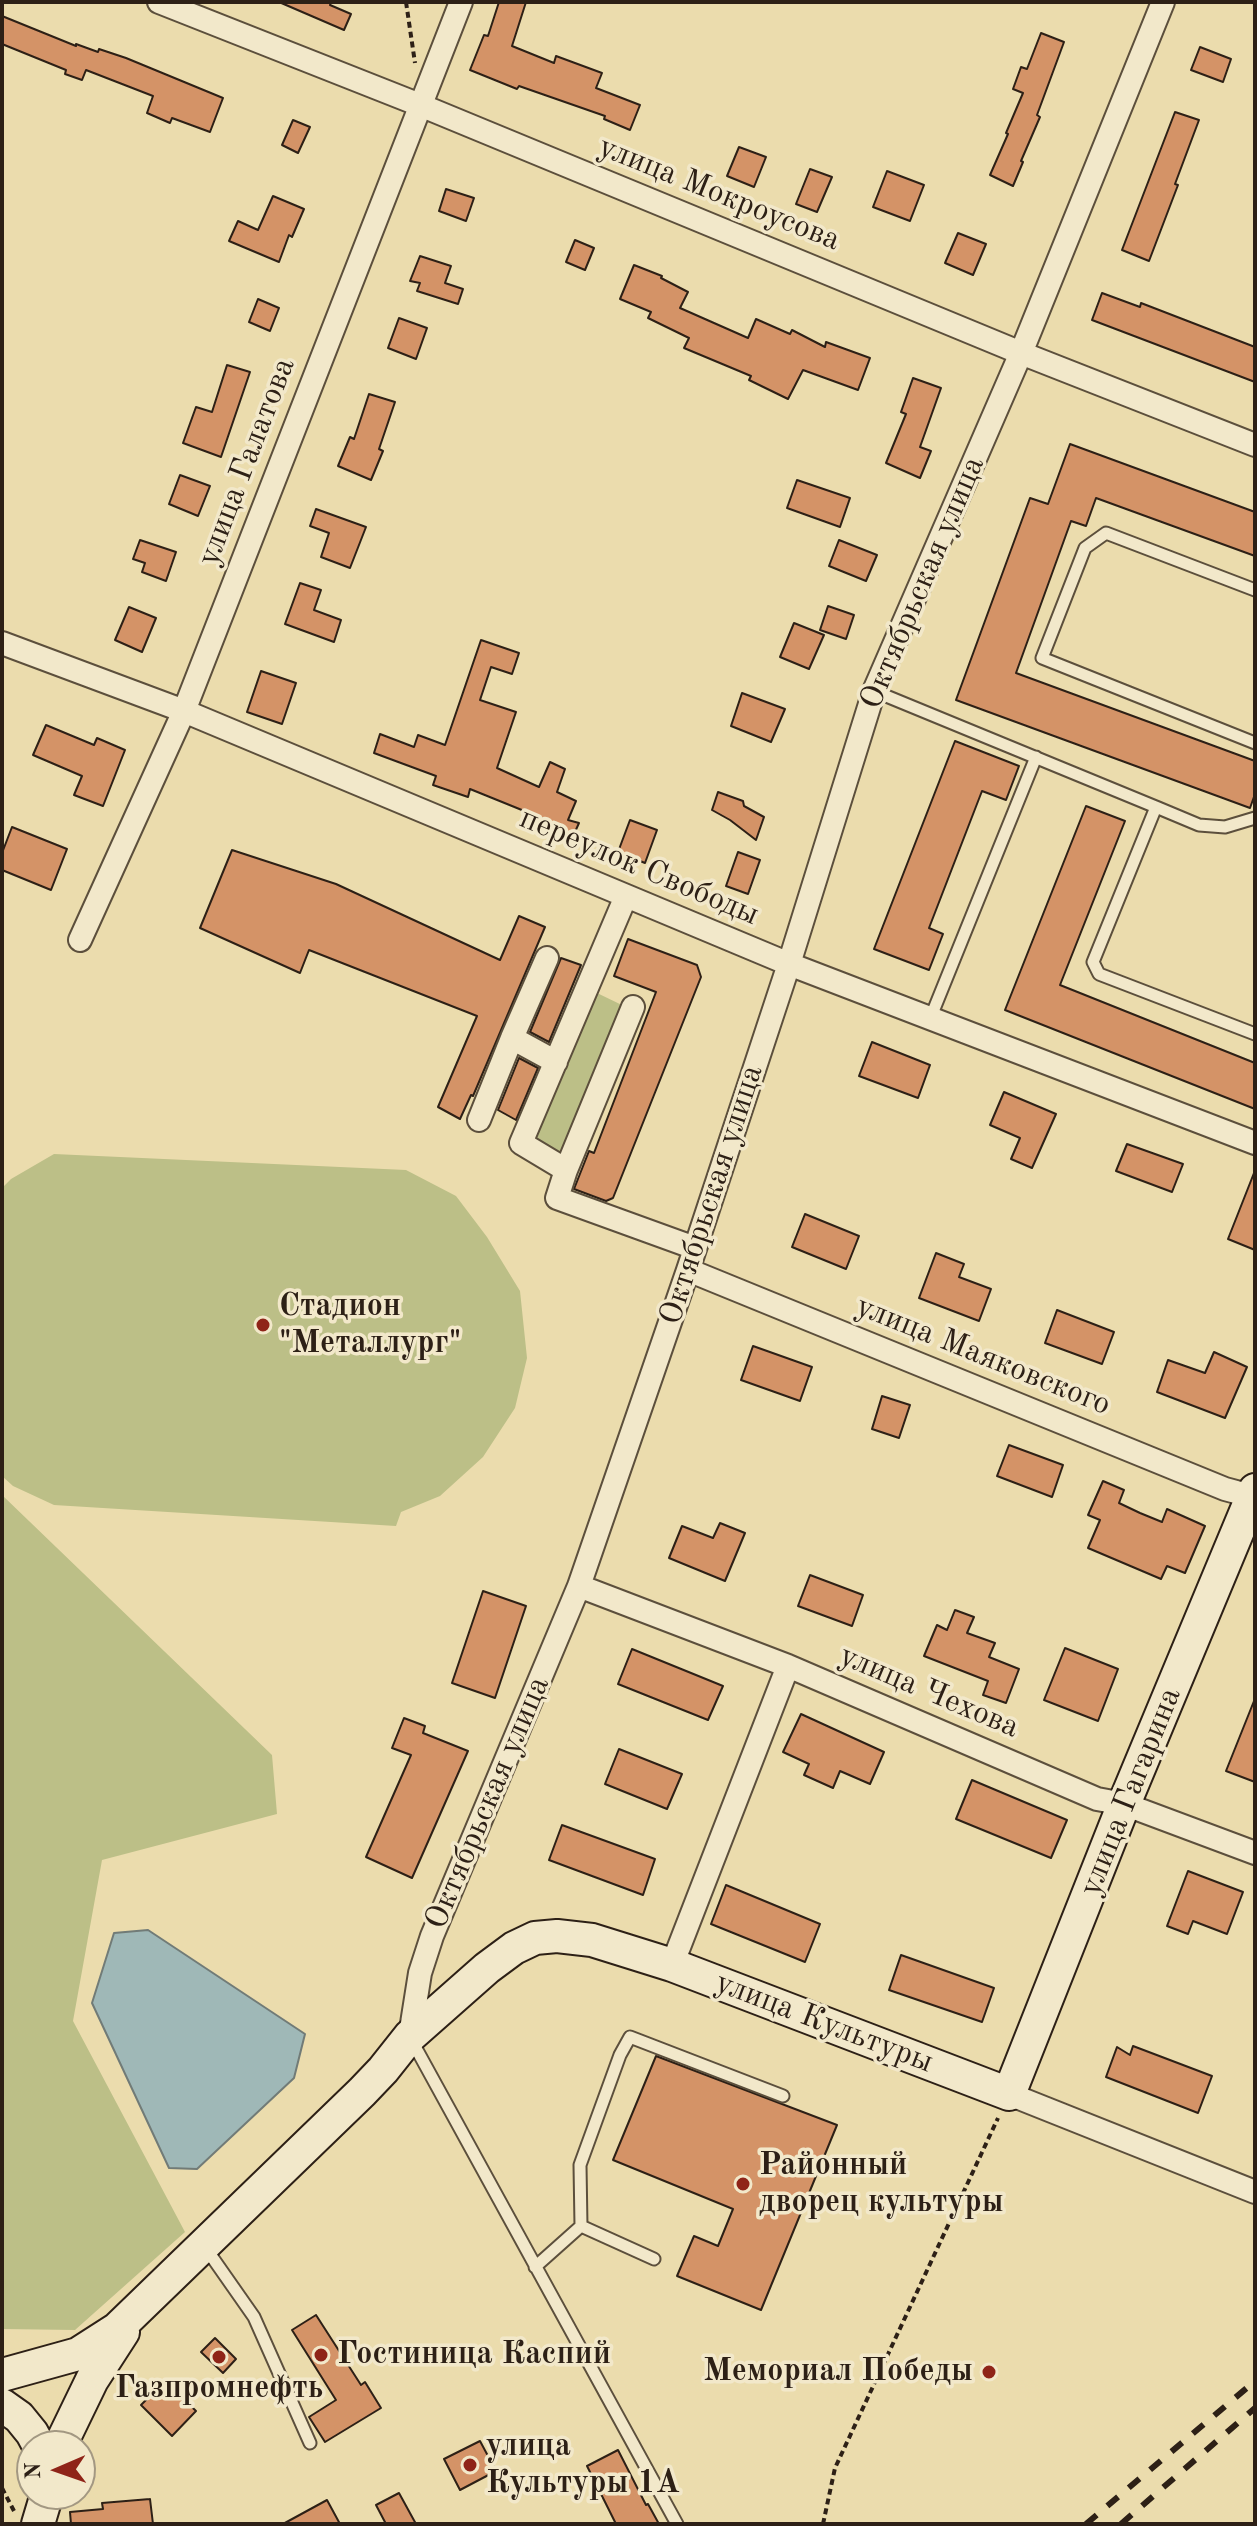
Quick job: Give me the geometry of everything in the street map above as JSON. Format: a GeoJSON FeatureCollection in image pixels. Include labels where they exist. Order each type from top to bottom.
{"type":"FeatureCollection","features":[{"type":"Feature","properties":{"kind":"main road","name":"улица Гагарина"},"geometry":{"type":"LineString","coordinates":[[1009,2094],[1124,1804],[1254,1495]]}},
{"type":"Feature","properties":{"kind":"main road","name":"улица Культуры"},"geometry":{"type":"LineString","coordinates":[[410,2036],[514,1948],[535,1938],[557,1936],[592,1940],[672,1965],[1009,2094]]}},
{"type":"Feature","properties":{"kind":"main road","name":"Октябрьская улица"},"geometry":{"type":"LineString","coordinates":[[141,2307],[362,2092],[410,2036]]}},
{"type":"Feature","properties":{"kind":"main road"},"geometry":{"type":"LineString","coordinates":[[2,2375],[78,2354],[97,2344],[141,2307]]}},
{"type":"Feature","properties":{"kind":"main road"},"geometry":{"type":"LineString","coordinates":[[68,2430],[92,2380],[141,2307]]}},
{"type":"Feature","properties":{"kind":"main road"},"geometry":{"type":"LineString","coordinates":[[2,2366],[44,2363]]}},
{"type":"Feature","properties":{"kind":"main road"},"geometry":{"type":"LineString","coordinates":[[2,2405],[19,2417],[30,2430]]}},
{"type":"Feature","properties":{"kind":"street","name":"улица Мокроусова"},"geometry":{"type":"LineString","coordinates":[[159,2],[1255,445]]}},
{"type":"Feature","properties":{"kind":"street","name":"улица Галатова"},"geometry":{"type":"LineString","coordinates":[[80,940],[184,711],[461,2]]}},
{"type":"Feature","properties":{"kind":"street","name":"Октябрьская улица"},"geometry":{"type":"LineString","coordinates":[[410,2036],[420,1973],[432,1936],[579,1586],[789,964],[874,691],[1021,353],[1163,2]]}},
{"type":"Feature","properties":{"kind":"street","name":"переулок Свободы"},"geometry":{"type":"LineString","coordinates":[[2,643],[184,711],[789,964],[1255,1143]]}},
{"type":"Feature","properties":{"kind":"street"},"geometry":{"type":"LineString","coordinates":[[566,1170],[521,1143],[626,896]]}},
{"type":"Feature","properties":{"kind":"street"},"geometry":{"type":"LineString","coordinates":[[479,1120],[547,958]]}},
{"type":"Feature","properties":{"kind":"street"},"geometry":{"type":"LineString","coordinates":[[633,1007],[557,1198],[695,1248]]}},
{"type":"Feature","properties":{"kind":"street"},"geometry":{"type":"LineString","coordinates":[[512,1038],[556,1062]]}},
{"type":"Feature","properties":{"kind":"street","name":"улица Маяковского"},"geometry":{"type":"LineString","coordinates":[[688,1270],[1225,1489],[1254,1495]]}},
{"type":"Feature","properties":{"kind":"street","name":"улица Чехова"},"geometry":{"type":"LineString","coordinates":[[579,1586],[788,1666],[1097,1799],[1124,1804],[1255,1853]]}},
{"type":"Feature","properties":{"kind":"street"},"geometry":{"type":"LineString","coordinates":[[672,1965],[788,1666]]}},
{"type":"Feature","properties":{"kind":"street","name":"улица Культуры"},"geometry":{"type":"LineString","coordinates":[[1009,2094],[1255,2192]]}},
{"type":"Feature","properties":{"kind":"lane"},"geometry":{"type":"LineString","coordinates":[[1255,590],[1106,533],[1085,548],[1042,658],[1255,743]]}},
{"type":"Feature","properties":{"kind":"lane"},"geometry":{"type":"LineString","coordinates":[[874,691],[1199,825],[1225,827],[1255,818]]}},
{"type":"Feature","properties":{"kind":"lane"},"geometry":{"type":"LineString","coordinates":[[930,1019],[1036,757]]}},
{"type":"Feature","properties":{"kind":"lane"},"geometry":{"type":"LineString","coordinates":[[1156,807],[1093,962],[1099,974],[1255,1034]]}},
{"type":"Feature","properties":{"kind":"lane"},"geometry":{"type":"LineString","coordinates":[[410,2036],[677,2524]]}},
{"type":"Feature","properties":{"kind":"lane"},"geometry":{"type":"LineString","coordinates":[[535,2267],[581,2226],[580,2165],[620,2055],[630,2037],[783,2096]]}},
{"type":"Feature","properties":{"kind":"lane"},"geometry":{"type":"LineString","coordinates":[[581,2226],[654,2259]]}},
{"type":"Feature","properties":{"kind":"lane"},"geometry":{"type":"LineString","coordinates":[[204,2246],[254,2317],[310,2443]]}},
{"type":"Feature","properties":{"kind":"path"},"geometry":{"type":"LineString","coordinates":[[406,2],[420,105]]}},
{"type":"Feature","properties":{"kind":"path"},"geometry":{"type":"LineString","coordinates":[[823,2524],[835,2468],[1009,2094]]}},
{"type":"Feature","properties":{"kind":"path"},"geometry":{"type":"LineString","coordinates":[[2,2488],[36,2515]]}},
{"type":"Feature","properties":{"kind":"green space"},"geometry":{"type":"Polygon","coordinates":[[[597,993],[626,1007],[560,1161],[528,1142],[597,993]]]}},
{"type":"Feature","properties":{"kind":"green space","name":"Стадион \"Металлург\""},"geometry":{"type":"Polygon","coordinates":[[[54,1154],[406,1170],[456,1196],[487,1237],[520,1291],[527,1358],[515,1408],[483,1457],[440,1496],[401,1512],[396,1526],[54,1505],[13,1486],[2,1476],[2,1188],[11,1179],[54,1154]]]}},
{"type":"Feature","properties":{"kind":"green space"},"geometry":{"type":"Polygon","coordinates":[[[2,1495],[272,1755],[277,1814],[102,1860],[73,2021],[185,2232],[75,2330],[2,2329],[2,1495]]]}},
{"type":"Feature","properties":{"kind":"water"},"geometry":{"type":"Polygon","coordinates":[[[148,1930],[305,2034],[294,2078],[197,2169],[169,2168],[92,2003],[114,1933],[148,1930]]]}},
{"type":"Feature","properties":{"kind":"building"},"geometry":{"type":"Polygon","coordinates":[[[279,2],[331,2],[330,5],[351,14],[344,30],[279,2]]]}},
{"type":"Feature","properties":{"kind":"building"},"geometry":{"type":"Polygon","coordinates":[[[499,2],[526,2],[512,46],[554,63],[556,56],[602,73],[596,88],[640,105],[630,130],[604,119],[605,116],[519,86],[517,89],[470,70],[484,35],[488,36],[499,2]]]}},
{"type":"Feature","properties":{"kind":"building"},"geometry":{"type":"Polygon","coordinates":[[[2,16],[76,46],[98,52],[99,49],[126,58],[223,98],[210,132],[172,118],[170,123],[147,113],[153,96],[86,70],[82,80],[65,74],[66,70],[2,44],[2,16]]]}},
{"type":"Feature","properties":{"kind":"building"},"geometry":{"type":"Polygon","coordinates":[[[1041,33],[1064,42],[1037,115],[1040,117],[1013,186],[990,175],[1023,93],[1013,89],[1021,67],[1027,69],[1041,33]]]}},
{"type":"Feature","properties":{"kind":"building"},"geometry":{"type":"Polygon","coordinates":[[[1200,47],[1231,59],[1223,82],[1191,70],[1200,47]]]}},
{"type":"Feature","properties":{"kind":"building"},"geometry":{"type":"Polygon","coordinates":[[[1175,112],[1199,120],[1149,261],[1122,250],[1175,112]]]}},
{"type":"Feature","properties":{"kind":"building"},"geometry":{"type":"Polygon","coordinates":[[[293,120],[310,127],[298,153],[282,145],[293,120]]]}},
{"type":"Feature","properties":{"kind":"building"},"geometry":{"type":"Polygon","coordinates":[[[739,147],[766,157],[754,187],[727,176],[739,147]]]}},
{"type":"Feature","properties":{"kind":"building"},"geometry":{"type":"Polygon","coordinates":[[[810,169],[832,177],[817,212],[796,204],[810,169]]]}},
{"type":"Feature","properties":{"kind":"building"},"geometry":{"type":"Polygon","coordinates":[[[887,171],[924,185],[910,221],[873,207],[887,171]]]}},
{"type":"Feature","properties":{"kind":"building"},"geometry":{"type":"Polygon","coordinates":[[[446,189],[474,198],[466,221],[439,211],[446,189]]]}},
{"type":"Feature","properties":{"kind":"building"},"geometry":{"type":"Polygon","coordinates":[[[273,196],[304,209],[292,237],[289,235],[279,262],[229,241],[238,221],[258,230],[273,196]]]}},
{"type":"Feature","properties":{"kind":"building"},"geometry":{"type":"Polygon","coordinates":[[[958,233],[986,244],[973,275],[945,263],[958,233]]]}},
{"type":"Feature","properties":{"kind":"building"},"geometry":{"type":"Polygon","coordinates":[[[575,240],[594,248],[585,270],[566,262],[575,240]]]}},
{"type":"Feature","properties":{"kind":"building"},"geometry":{"type":"Polygon","coordinates":[[[420,256],[451,266],[445,283],[463,289],[458,304],[417,291],[420,283],[410,281],[420,256]]]}},
{"type":"Feature","properties":{"kind":"building"},"geometry":{"type":"Polygon","coordinates":[[[634,265],[662,276],[688,292],[680,308],[748,338],[756,319],[790,334],[792,330],[825,347],[826,342],[870,358],[858,390],[803,370],[788,399],[749,380],[751,376],[684,348],[689,338],[648,318],[651,312],[620,299],[634,265]]]}},
{"type":"Feature","properties":{"kind":"building"},"geometry":{"type":"Polygon","coordinates":[[[1102,293],[1140,307],[1141,303],[1255,347],[1255,382],[1092,320],[1102,293]]]}},
{"type":"Feature","properties":{"kind":"building"},"geometry":{"type":"Polygon","coordinates":[[[258,299],[279,308],[270,331],[249,322],[258,299]]]}},
{"type":"Feature","properties":{"kind":"building"},"geometry":{"type":"Polygon","coordinates":[[[399,318],[427,328],[416,359],[388,348],[399,318]]]}},
{"type":"Feature","properties":{"kind":"building"},"geometry":{"type":"Polygon","coordinates":[[[227,365],[250,372],[221,457],[183,443],[196,407],[212,412],[227,365]]]}},
{"type":"Feature","properties":{"kind":"building"},"geometry":{"type":"Polygon","coordinates":[[[913,378],[941,388],[920,447],[931,451],[920,478],[886,463],[906,414],[901,412],[913,378]]]}},
{"type":"Feature","properties":{"kind":"building"},"geometry":{"type":"Polygon","coordinates":[[[369,394],[395,402],[379,449],[383,451],[371,480],[338,466],[350,437],[354,439],[369,394]]]}},
{"type":"Feature","properties":{"kind":"building"},"geometry":{"type":"Polygon","coordinates":[[[1070,444],[1255,512],[1255,556],[1096,498],[1086,526],[1071,521],[1016,673],[1255,761],[1255,794],[1250,808],[956,700],[1030,498],[1048,504],[1070,444]]]}},
{"type":"Feature","properties":{"kind":"building"},"geometry":{"type":"Polygon","coordinates":[[[180,475],[210,486],[198,516],[169,504],[180,475]]]}},
{"type":"Feature","properties":{"kind":"building"},"geometry":{"type":"Polygon","coordinates":[[[797,480],[850,498],[840,527],[787,508],[797,480]]]}},
{"type":"Feature","properties":{"kind":"building"},"geometry":{"type":"Polygon","coordinates":[[[316,509],[366,527],[350,568],[321,557],[329,533],[310,526],[316,509]]]}},
{"type":"Feature","properties":{"kind":"building"},"geometry":{"type":"Polygon","coordinates":[[[140,540],[176,552],[166,581],[142,572],[145,563],[133,559],[140,540]]]}},
{"type":"Feature","properties":{"kind":"building"},"geometry":{"type":"Polygon","coordinates":[[[839,540],[877,555],[866,581],[829,566],[839,540]]]}},
{"type":"Feature","properties":{"kind":"building"},"geometry":{"type":"Polygon","coordinates":[[[300,583],[321,590],[314,610],[341,620],[334,642],[285,624],[300,583]]]}},
{"type":"Feature","properties":{"kind":"building"},"geometry":{"type":"Polygon","coordinates":[[[828,606],[854,615],[846,639],[820,630],[828,606]]]}},
{"type":"Feature","properties":{"kind":"building"},"geometry":{"type":"Polygon","coordinates":[[[129,607],[156,618],[142,652],[115,640],[129,607]]]}},
{"type":"Feature","properties":{"kind":"building"},"geometry":{"type":"Polygon","coordinates":[[[794,623],[824,635],[809,669],[780,657],[794,623]]]}},
{"type":"Feature","properties":{"kind":"building"},"geometry":{"type":"Polygon","coordinates":[[[481,640],[519,653],[512,674],[491,667],[480,700],[516,712],[497,768],[539,787],[550,762],[565,769],[557,792],[576,801],[568,820],[579,823],[570,843],[546,831],[549,821],[470,789],[468,797],[433,785],[436,776],[374,753],[380,734],[414,747],[418,735],[445,745],[481,640]]]}},
{"type":"Feature","properties":{"kind":"building"},"geometry":{"type":"Polygon","coordinates":[[[261,671],[296,683],[282,724],[247,712],[261,671]]]}},
{"type":"Feature","properties":{"kind":"building"},"geometry":{"type":"Polygon","coordinates":[[[742,693],[785,709],[771,742],[731,726],[742,693]]]}},
{"type":"Feature","properties":{"kind":"building"},"geometry":{"type":"Polygon","coordinates":[[[46,725],[94,745],[97,738],[125,750],[103,806],[74,795],[82,776],[33,755],[46,725]]]}},
{"type":"Feature","properties":{"kind":"building"},"geometry":{"type":"Polygon","coordinates":[[[955,741],[1019,766],[1006,800],[982,791],[929,928],[943,934],[929,970],[874,949],[955,741]]]}},
{"type":"Feature","properties":{"kind":"building"},"geometry":{"type":"Polygon","coordinates":[[[718,792],[743,801],[744,806],[764,817],[756,840],[712,810],[718,792]]]}},
{"type":"Feature","properties":{"kind":"building"},"geometry":{"type":"Polygon","coordinates":[[[1086,806],[1125,821],[1060,985],[1255,1063],[1255,1109],[1005,1010],[1086,806]]]}},
{"type":"Feature","properties":{"kind":"building"},"geometry":{"type":"Polygon","coordinates":[[[630,820],[657,830],[645,863],[618,852],[630,820]]]}},
{"type":"Feature","properties":{"kind":"building"},"geometry":{"type":"Polygon","coordinates":[[[12,827],[67,849],[51,890],[2,870],[2,853],[12,827]]]}},
{"type":"Feature","properties":{"kind":"building"},"geometry":{"type":"Polygon","coordinates":[[[232,850],[336,884],[500,960],[519,916],[545,927],[473,1096],[460,1119],[438,1107],[477,1016],[309,950],[300,973],[200,928],[232,850]]]}},
{"type":"Feature","properties":{"kind":"building"},"geometry":{"type":"Polygon","coordinates":[[[738,852],[760,860],[748,894],[726,886],[738,852]]]}},
{"type":"Feature","properties":{"kind":"building"},"geometry":{"type":"Polygon","coordinates":[[[628,939],[697,965],[701,977],[613,1198],[606,1201],[574,1189],[589,1151],[594,1153],[656,992],[614,976],[628,939]]]}},
{"type":"Feature","properties":{"kind":"building"},"geometry":{"type":"Polygon","coordinates":[[[561,958],[581,965],[549,1042],[530,1032],[561,958]]]}},
{"type":"Feature","properties":{"kind":"building"},"geometry":{"type":"Polygon","coordinates":[[[872,1042],[930,1065],[918,1098],[859,1076],[872,1042]]]}},
{"type":"Feature","properties":{"kind":"building"},"geometry":{"type":"Polygon","coordinates":[[[519,1058],[538,1068],[516,1120],[498,1110],[519,1058]]]}},
{"type":"Feature","properties":{"kind":"building"},"geometry":{"type":"Polygon","coordinates":[[[1004,1092],[1056,1114],[1032,1168],[1011,1159],[1020,1138],[990,1125],[1004,1092]]]}},
{"type":"Feature","properties":{"kind":"building"},"geometry":{"type":"Polygon","coordinates":[[[1127,1144],[1183,1164],[1172,1192],[1116,1171],[1127,1144]]]}},
{"type":"Feature","properties":{"kind":"building"},"geometry":{"type":"Polygon","coordinates":[[[1255,1173],[1255,1250],[1228,1239],[1255,1173]]]}},
{"type":"Feature","properties":{"kind":"building"},"geometry":{"type":"Polygon","coordinates":[[[805,1214],[859,1236],[846,1269],[792,1247],[805,1214]]]}},
{"type":"Feature","properties":{"kind":"building"},"geometry":{"type":"Polygon","coordinates":[[[936,1253],[964,1264],[959,1277],[991,1289],[979,1321],[919,1298],[936,1253]]]}},
{"type":"Feature","properties":{"kind":"building"},"geometry":{"type":"Polygon","coordinates":[[[1057,1310],[1114,1332],[1102,1364],[1045,1343],[1057,1310]]]}},
{"type":"Feature","properties":{"kind":"building"},"geometry":{"type":"Polygon","coordinates":[[[753,1346],[812,1367],[800,1401],[741,1380],[753,1346]]]}},
{"type":"Feature","properties":{"kind":"building"},"geometry":{"type":"Polygon","coordinates":[[[1214,1352],[1247,1367],[1225,1418],[1157,1392],[1168,1360],[1205,1373],[1214,1352]]]}},
{"type":"Feature","properties":{"kind":"building"},"geometry":{"type":"Polygon","coordinates":[[[882,1396],[910,1405],[899,1438],[872,1429],[882,1396]]]}},
{"type":"Feature","properties":{"kind":"building"},"geometry":{"type":"Polygon","coordinates":[[[1009,1445],[1063,1465],[1052,1497],[997,1476],[1009,1445]]]}},
{"type":"Feature","properties":{"kind":"building"},"geometry":{"type":"Polygon","coordinates":[[[1103,1481],[1124,1490],[1119,1503],[1140,1513],[1162,1522],[1167,1509],[1205,1526],[1185,1573],[1167,1566],[1161,1579],[1088,1548],[1100,1520],[1088,1515],[1103,1481]]]}},
{"type":"Feature","properties":{"kind":"building"},"geometry":{"type":"Polygon","coordinates":[[[720,1523],[745,1533],[725,1581],[669,1558],[682,1526],[713,1538],[720,1523]]]}},
{"type":"Feature","properties":{"kind":"building"},"geometry":{"type":"Polygon","coordinates":[[[810,1575],[863,1595],[852,1626],[798,1606],[810,1575]]]}},
{"type":"Feature","properties":{"kind":"building"},"geometry":{"type":"Polygon","coordinates":[[[483,1591],[526,1606],[495,1698],[452,1683],[483,1591]]]}},
{"type":"Feature","properties":{"kind":"building"},"geometry":{"type":"Polygon","coordinates":[[[955,1610],[974,1617],[967,1633],[995,1643],[989,1657],[1019,1669],[1006,1703],[983,1695],[988,1681],[924,1656],[937,1625],[947,1630],[955,1610]]]}},
{"type":"Feature","properties":{"kind":"building"},"geometry":{"type":"Polygon","coordinates":[[[1065,1648],[1118,1669],[1098,1721],[1044,1700],[1065,1648]]]}},
{"type":"Feature","properties":{"kind":"building"},"geometry":{"type":"Polygon","coordinates":[[[632,1649],[723,1686],[708,1720],[618,1684],[632,1649]]]}},
{"type":"Feature","properties":{"kind":"building"},"geometry":{"type":"Polygon","coordinates":[[[1255,1701],[1255,1782],[1226,1771],[1255,1701]]]}},
{"type":"Feature","properties":{"kind":"building"},"geometry":{"type":"Polygon","coordinates":[[[801,1714],[884,1752],[870,1784],[840,1771],[833,1788],[804,1775],[809,1764],[783,1752],[801,1714]]]}},
{"type":"Feature","properties":{"kind":"building"},"geometry":{"type":"Polygon","coordinates":[[[404,1718],[425,1726],[423,1733],[468,1751],[412,1878],[366,1857],[411,1755],[392,1748],[404,1718]]]}},
{"type":"Feature","properties":{"kind":"building"},"geometry":{"type":"Polygon","coordinates":[[[619,1749],[682,1774],[667,1809],[605,1784],[619,1749]]]}},
{"type":"Feature","properties":{"kind":"building"},"geometry":{"type":"Polygon","coordinates":[[[972,1780],[1067,1820],[1051,1858],[956,1819],[972,1780]]]}},
{"type":"Feature","properties":{"kind":"building"},"geometry":{"type":"Polygon","coordinates":[[[562,1825],[655,1859],[643,1895],[549,1860],[562,1825]]]}},
{"type":"Feature","properties":{"kind":"building"},"geometry":{"type":"Polygon","coordinates":[[[1188,1871],[1243,1892],[1227,1934],[1193,1921],[1188,1934],[1167,1926],[1188,1871]]]}},
{"type":"Feature","properties":{"kind":"building"},"geometry":{"type":"Polygon","coordinates":[[[726,1885],[820,1924],[805,1962],[711,1924],[726,1885]]]}},
{"type":"Feature","properties":{"kind":"building"},"geometry":{"type":"Polygon","coordinates":[[[901,1955],[994,1988],[982,2022],[889,1990],[901,1955]]]}},
{"type":"Feature","properties":{"kind":"building"},"geometry":{"type":"Polygon","coordinates":[[[1133,2046],[1212,2076],[1198,2113],[1106,2077],[1117,2047],[1130,2055],[1133,2046]]]}},
{"type":"Feature","properties":{"kind":"building","name":"Районный дворец культуры"},"geometry":{"type":"Polygon","coordinates":[[[656,2056],[837,2125],[761,2310],[677,2276],[694,2236],[718,2246],[733,2209],[613,2160],[656,2056]]]}},
{"type":"Feature","properties":{"kind":"building"},"geometry":{"type":"Polygon","coordinates":[[[316,2315],[361,2385],[365,2382],[381,2408],[325,2442],[309,2417],[336,2400],[292,2330],[316,2315]]]}},
{"type":"Feature","properties":{"kind":"building"},"geometry":{"type":"Polygon","coordinates":[[[215,2338],[236,2359],[223,2373],[201,2352],[215,2338]]]}},
{"type":"Feature","properties":{"kind":"building"},"geometry":{"type":"Polygon","coordinates":[[[165,2381],[196,2411],[172,2436],[141,2405],[165,2381]]]}},
{"type":"Feature","properties":{"kind":"building","name":"улица Культуры 1А"},"geometry":{"type":"Polygon","coordinates":[[[480,2441],[496,2471],[460,2490],[444,2459],[480,2441]]]}},
{"type":"Feature","properties":{"kind":"building"},"geometry":{"type":"Polygon","coordinates":[[[618,2450],[659,2524],[616,2524],[587,2466],[618,2450]]]}},
{"type":"Feature","properties":{"kind":"building"},"geometry":{"type":"Polygon","coordinates":[[[399,2493],[416,2524],[386,2524],[376,2505],[399,2493]]]}},
{"type":"Feature","properties":{"kind":"building"},"geometry":{"type":"Polygon","coordinates":[[[150,2499],[153,2524],[71,2524],[70,2512],[103,2509],[102,2503],[150,2499]]]}},
{"type":"Feature","properties":{"kind":"building"},"geometry":{"type":"Polygon","coordinates":[[[327,2500],[340,2524],[283,2524],[327,2500]]]}},
{"type":"Feature","properties":{"kind":"railway"},"geometry":{"type":"LineString","coordinates":[[1086,2524],[1255,2381]]}},
{"type":"Feature","properties":{"kind":"railway"},"geometry":{"type":"LineString","coordinates":[[1121,2524],[1255,2408]]}},
{"type":"Feature","properties":{"kind":"place","name":"Стадион \"Металлург\""},"geometry":{"type":"Point","coordinates":[263,1325]}},
{"type":"Feature","properties":{"kind":"place","name":"Районный дворец культуры"},"geometry":{"type":"Point","coordinates":[743,2184]}},
{"type":"Feature","properties":{"kind":"place","name":"Гостиница Каспий"},"geometry":{"type":"Point","coordinates":[321,2355]}},
{"type":"Feature","properties":{"kind":"place","name":"Газпромнефть"},"geometry":{"type":"Point","coordinates":[219,2357]}},
{"type":"Feature","properties":{"kind":"place","name":"Мемориал Победы"},"geometry":{"type":"Point","coordinates":[989,2372]}},
{"type":"Feature","properties":{"kind":"place","name":"улица Культуры 1А"},"geometry":{"type":"Point","coordinates":[470,2465]}}]}
